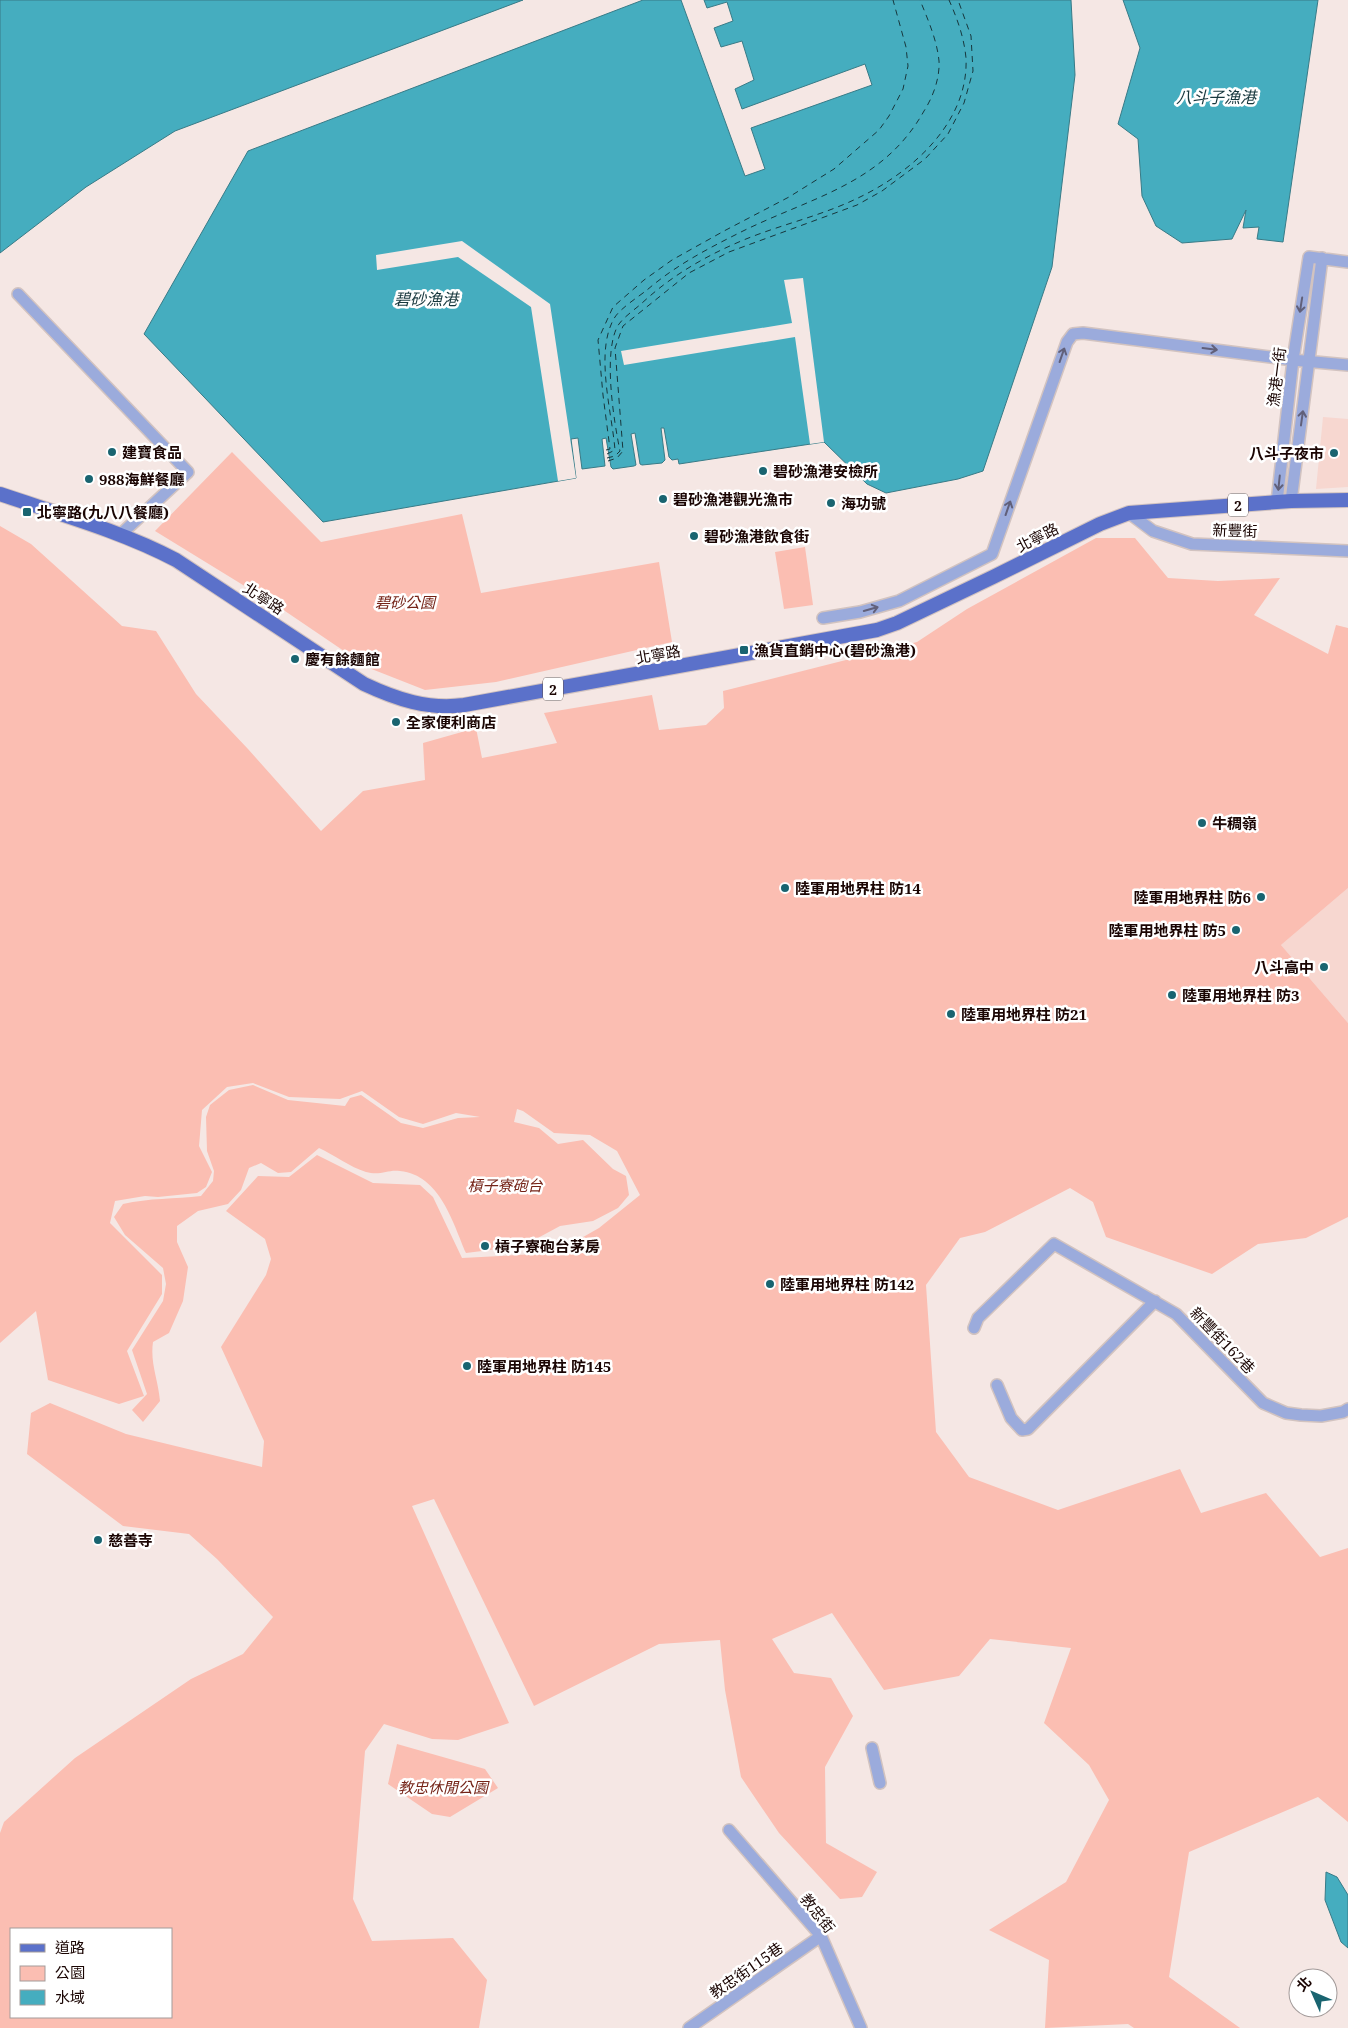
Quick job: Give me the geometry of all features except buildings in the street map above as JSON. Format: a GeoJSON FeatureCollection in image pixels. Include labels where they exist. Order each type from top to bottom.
{"type":"FeatureCollection","features":[{"type":"Feature","properties":{"kind":"main road","name":"北寧路"},"geometry":{"type":"LineString","coordinates":[[0,494],[156,549],[176,560],[364,684],[428,706],[440,707],[464,705],[609,680],[877,630],[897,623],[1100,524],[1129,513],[1284,501],[1348,500]]}},
{"type":"Feature","properties":{"kind":"street","name":"漁港一街"},"geometry":{"type":"LineString","coordinates":[[1309,257],[1322,258],[1310,361],[1284,501],[1293,360],[1309,257]]}},
{"type":"Feature","properties":{"kind":"street"},"geometry":{"type":"LineString","coordinates":[[1322,258],[1348,262]]}},
{"type":"Feature","properties":{"kind":"street"},"geometry":{"type":"LineString","coordinates":[[18,294],[188,472],[120,535]]}},
{"type":"Feature","properties":{"kind":"street"},"geometry":{"type":"LineString","coordinates":[[823,618],[860,612],[899,601],[992,554],[1066,342],[1072,334],[1082,333],[1293,360],[1348,365]]}},
{"type":"Feature","properties":{"kind":"street","name":"新豐街"},"geometry":{"type":"LineString","coordinates":[[1129,513],[1153,532],[1192,544],[1348,551]]}},
{"type":"Feature","properties":{"kind":"street","name":"新豐街162巷"},"geometry":{"type":"LineString","coordinates":[[974,1328],[978,1318],[1054,1244],[1176,1314],[1263,1403],[1286,1413],[1301,1415],[1321,1416],[1343,1412],[1348,1409]]}},
{"type":"Feature","properties":{"kind":"street"},"geometry":{"type":"LineString","coordinates":[[996,1385],[1014,1424],[1022,1430],[1028,1429],[1155,1302]]}},
{"type":"Feature","properties":{"kind":"street"},"geometry":{"type":"LineString","coordinates":[[872,1748],[880,1783]]}},
{"type":"Feature","properties":{"kind":"street","name":"教忠街"},"geometry":{"type":"LineString","coordinates":[[729,1830],[821,1936],[857,2026]]}},
{"type":"Feature","properties":{"kind":"street","name":"教忠街115巷"},"geometry":{"type":"LineString","coordinates":[[690,2028],[821,1936]]}},
{"type":"Feature","properties":{"kind":"shaded area","name":"八斗子夜市"},"geometry":{"type":"Polygon","coordinates":[[[1323,417],[1348,419],[1348,487],[1316,489],[1323,417]]]}},
{"type":"Feature","properties":{"kind":"shaded area","name":"八斗高中"},"geometry":{"type":"Polygon","coordinates":[[[1348,888],[1348,1023],[1281,945],[1348,888]]]}},
{"type":"Feature","properties":{"kind":"green space","name":"碧砂公園"},"geometry":{"type":"Polygon","coordinates":[[[232,452],[321,542],[462,514],[481,593],[659,562],[672,642],[496,682],[425,690],[369,668],[282,609],[155,531],[232,452]]]}},
{"type":"Feature","properties":{"kind":"green space","name":"槓子寮砲台"},"geometry":{"type":"Polygon","coordinates":[[[0,526],[31,544],[122,626],[156,631],[196,694],[321,831],[363,791],[425,780],[423,743],[476,728],[482,758],[557,743],[544,713],[652,695],[659,730],[706,725],[724,708],[723,691],[917,642],[967,609],[1096,538],[1135,538],[1168,578],[1218,581],[1280,578],[1254,615],[1328,654],[1336,625],[1348,628],[1348,888],[1281,945],[1348,1023],[1348,1217],[1306,1238],[1258,1244],[1212,1274],[1106,1237],[1093,1202],[1070,1188],[985,1232],[960,1238],[926,1285],[936,1432],[969,1477],[1058,1510],[1180,1469],[1201,1513],[1266,1493],[1320,1557],[1348,1548],[1348,1822],[1318,1797],[1189,1852],[1169,1977],[1240,2028],[1134,2028],[1128,2024],[1045,2028],[1049,1960],[989,1930],[1066,1882],[1109,1800],[1089,1765],[1044,1723],[1071,1648],[990,1639],[959,1676],[884,1690],[832,1613],[772,1639],[794,1673],[831,1678],[853,1716],[825,1767],[826,1843],[877,1872],[862,1897],[840,1899],[779,1833],[741,1777],[725,1690],[720,1640],[659,1644],[534,1706],[434,1499],[412,1506],[509,1723],[458,1740],[432,1739],[384,1724],[365,1751],[353,1899],[372,1941],[453,1938],[487,1980],[479,2028],[0,2028],[0,1833],[4,1822],[75,1758],[191,1679],[243,1654],[273,1617],[217,1559],[189,1534],[123,1526],[27,1454],[31,1413],[50,1403],[126,1434],[262,1467],[264,1441],[221,1347],[266,1275],[271,1259],[265,1239],[226,1211],[258,1176],[289,1177],[317,1155],[373,1183],[420,1185],[433,1197],[462,1258],[555,1253],[599,1228],[640,1195],[617,1151],[590,1135],[554,1133],[523,1111],[517,1109],[514,1122],[539,1128],[558,1144],[583,1140],[613,1169],[626,1176],[629,1195],[618,1208],[593,1221],[560,1226],[523,1246],[466,1253],[443,1202],[425,1181],[414,1174],[400,1171],[366,1172],[319,1148],[291,1172],[278,1173],[261,1163],[249,1168],[241,1190],[228,1204],[198,1211],[177,1226],[177,1242],[188,1267],[183,1301],[169,1333],[153,1342],[153,1364],[160,1401],[143,1422],[132,1410],[147,1394],[132,1350],[163,1301],[166,1284],[163,1268],[125,1235],[114,1217],[123,1204],[201,1196],[213,1181],[214,1171],[207,1151],[206,1117],[210,1105],[229,1090],[253,1085],[288,1100],[345,1106],[350,1098],[361,1095],[401,1123],[423,1128],[458,1118],[480,1117],[456,1113],[423,1124],[399,1117],[362,1091],[340,1099],[289,1097],[253,1083],[227,1087],[202,1110],[199,1146],[212,1172],[206,1187],[197,1193],[158,1197],[145,1196],[115,1201],[110,1223],[162,1275],[162,1294],[127,1351],[144,1396],[119,1404],[48,1380],[36,1311],[0,1343],[0,526]]]}},
{"type":"Feature","properties":{"kind":"green space"},"geometry":{"type":"Polygon","coordinates":[[[805,547],[813,605],[784,609],[775,552],[805,547]]]}},
{"type":"Feature","properties":{"kind":"green space","name":"教忠休閒公園"},"geometry":{"type":"Polygon","coordinates":[[[397,1744],[485,1769],[498,1788],[450,1817],[432,1814],[388,1784],[397,1744]]]}},
{"type":"Feature","properties":{"kind":"water"},"geometry":{"type":"Polygon","coordinates":[[[0,0],[523,0],[175,131],[86,187],[0,253],[0,0]]]}},
{"type":"Feature","properties":{"kind":"water","name":"碧砂漁港"},"geometry":{"type":"Polygon","coordinates":[[[643,0],[681,0],[745,176],[765,169],[751,128],[872,85],[865,64],[742,109],[735,89],[754,80],[742,41],[721,47],[714,28],[733,21],[727,2],[707,8],[704,0],[1071,0],[1075,75],[1052,267],[983,471],[958,479],[886,493],[867,484],[824,442],[679,464],[678,459],[672,460],[669,457],[664,428],[661,428],[665,460],[662,463],[640,464],[635,433],[631,434],[636,465],[613,469],[611,467],[606,438],[602,439],[605,466],[582,469],[578,438],[571,439],[576,478],[323,522],[144,334],[248,151],[643,0]]]}},
{"type":"Feature","properties":{"kind":"water","name":"八斗子漁港"},"geometry":{"type":"Polygon","coordinates":[[[1123,0],[1318,0],[1283,242],[1257,239],[1259,227],[1243,228],[1246,210],[1232,239],[1182,243],[1156,226],[1142,196],[1138,139],[1118,124],[1140,48],[1123,0]]]}},
{"type":"Feature","properties":{"kind":"water"},"geometry":{"type":"Polygon","coordinates":[[[1326,1872],[1337,1877],[1348,1895],[1348,1948],[1341,1942],[1325,1900],[1326,1872]]]}},
{"type":"Feature","properties":{"kind":"pier"},"geometry":{"type":"Polygon","coordinates":[[[462,241],[550,304],[576,478],[558,481],[531,307],[458,257],[377,270],[376,255],[462,241]]]}},
{"type":"Feature","properties":{"kind":"pier"},"geometry":{"type":"Polygon","coordinates":[[[803,278],[824,442],[810,444],[795,337],[624,365],[621,351],[792,323],[784,280],[803,278]]]}},
{"type":"Feature","properties":{"kind":"ferry route"},"geometry":{"type":"LineString","coordinates":[[606,450],[610,449],[598,340],[613,307],[644,280],[672,260],[789,197],[834,169],[879,130],[889,116],[903,89],[908,66],[906,47],[893,0]]}},
{"type":"Feature","properties":{"kind":"ferry route"},"geometry":{"type":"LineString","coordinates":[[607,454],[615,450],[605,364],[609,331],[615,317],[625,306],[658,281],[693,258],[743,231],[844,186],[888,156],[907,136],[924,111],[937,81],[939,61],[936,45],[920,0]]}},
{"type":"Feature","properties":{"kind":"ferry route"},"geometry":{"type":"LineString","coordinates":[[607,458],[615,456],[620,451],[610,368],[614,335],[619,324],[624,319],[665,284],[704,259],[746,239],[832,209],[860,197],[899,174],[934,142],[947,124],[958,103],[964,81],[966,58],[964,43],[949,0]]}},
{"type":"Feature","properties":{"kind":"ferry route"},"geometry":{"type":"LineString","coordinates":[[608,461],[617,458],[623,451],[615,348],[623,326],[689,273],[729,252],[857,205],[882,191],[925,159],[948,134],[964,103],[973,71],[971,36],[958,0]]}},
{"type":"Feature","properties":{"kind":"place","name":"建寶食品"},"geometry":{"type":"Point","coordinates":[112,452]}},
{"type":"Feature","properties":{"kind":"place","name":"八斗子夜市"},"geometry":{"type":"Point","coordinates":[1334,453]}},
{"type":"Feature","properties":{"kind":"place","name":"碧砂漁港安檢所"},"geometry":{"type":"Point","coordinates":[763,471]}},
{"type":"Feature","properties":{"kind":"place","name":"988海鮮餐廳"},"geometry":{"type":"Point","coordinates":[89,479]}},
{"type":"Feature","properties":{"kind":"place","name":"碧砂漁港觀光漁市"},"geometry":{"type":"Point","coordinates":[663,499]}},
{"type":"Feature","properties":{"kind":"place","name":"海功號"},"geometry":{"type":"Point","coordinates":[831,503]}},
{"type":"Feature","properties":{"kind":"place","name":"北寧路(九八八餐廳)"},"geometry":{"type":"Point","coordinates":[27,512]}},
{"type":"Feature","properties":{"kind":"place","name":"碧砂漁港飲食街"},"geometry":{"type":"Point","coordinates":[694,536]}},
{"type":"Feature","properties":{"kind":"place","name":"漁貨直銷中心(碧砂漁港)"},"geometry":{"type":"Point","coordinates":[744,650]}},
{"type":"Feature","properties":{"kind":"place","name":"慶有餘麵館"},"geometry":{"type":"Point","coordinates":[295,659]}},
{"type":"Feature","properties":{"kind":"place","name":"全家便利商店"},"geometry":{"type":"Point","coordinates":[396,722]}},
{"type":"Feature","properties":{"kind":"place","name":"牛稠嶺"},"geometry":{"type":"Point","coordinates":[1202,823]}},
{"type":"Feature","properties":{"kind":"place","name":"陸軍用地界柱 防14"},"geometry":{"type":"Point","coordinates":[785,888]}},
{"type":"Feature","properties":{"kind":"place","name":"陸軍用地界柱 防6"},"geometry":{"type":"Point","coordinates":[1261,897]}},
{"type":"Feature","properties":{"kind":"place","name":"陸軍用地界柱 防5"},"geometry":{"type":"Point","coordinates":[1236,930]}},
{"type":"Feature","properties":{"kind":"place","name":"八斗高中"},"geometry":{"type":"Point","coordinates":[1324,967]}},
{"type":"Feature","properties":{"kind":"place","name":"陸軍用地界柱 防3"},"geometry":{"type":"Point","coordinates":[1172,995]}},
{"type":"Feature","properties":{"kind":"place","name":"陸軍用地界柱 防21"},"geometry":{"type":"Point","coordinates":[951,1014]}},
{"type":"Feature","properties":{"kind":"place","name":"槓子寮砲台茅房"},"geometry":{"type":"Point","coordinates":[485,1246]}},
{"type":"Feature","properties":{"kind":"place","name":"陸軍用地界柱 防142"},"geometry":{"type":"Point","coordinates":[770,1284]}},
{"type":"Feature","properties":{"kind":"place","name":"陸軍用地界柱 防145"},"geometry":{"type":"Point","coordinates":[467,1366]}},
{"type":"Feature","properties":{"kind":"place","name":"慈善寺"},"geometry":{"type":"Point","coordinates":[98,1540]}}]}
